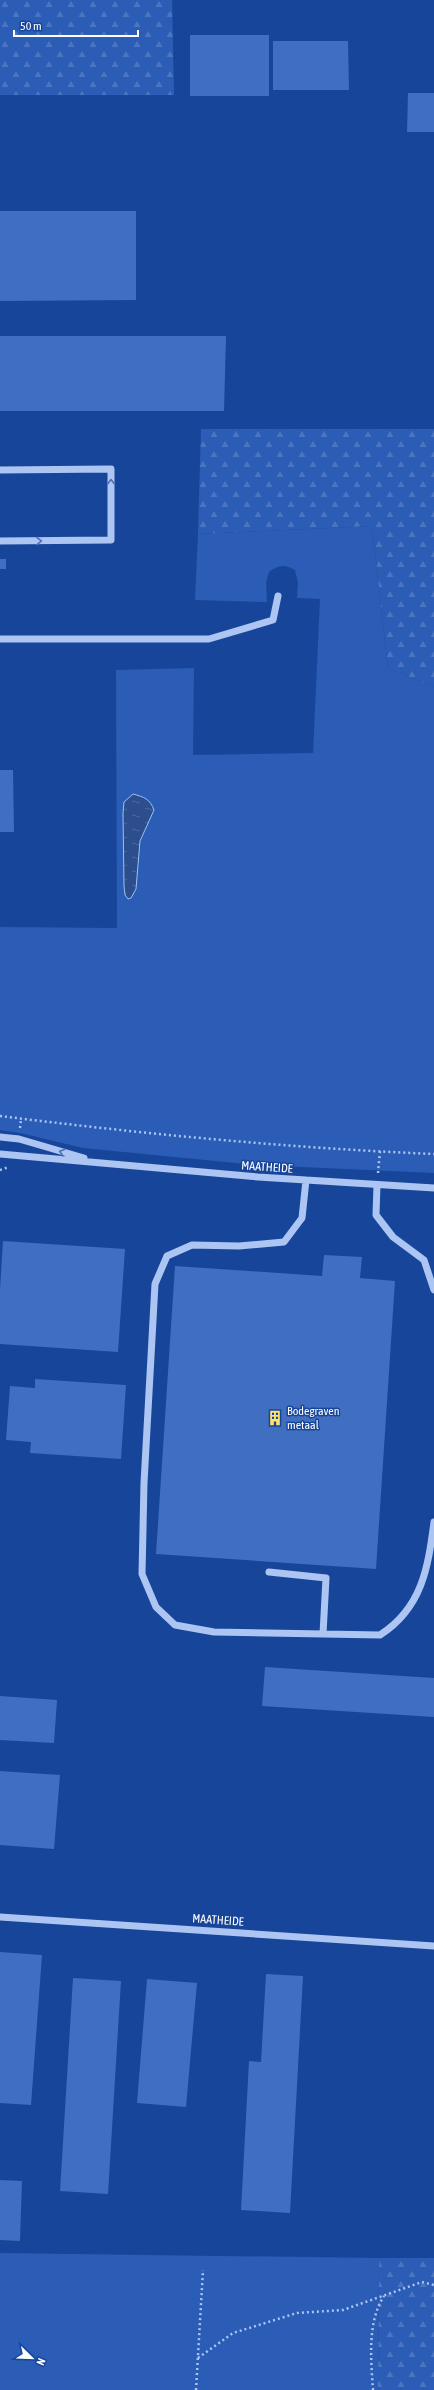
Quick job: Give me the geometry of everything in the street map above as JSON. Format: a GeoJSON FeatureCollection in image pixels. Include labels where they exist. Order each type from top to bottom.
{"type":"FeatureCollection","features":[{"type":"Feature","properties":{"kind":"street"},"geometry":{"type":"LineString","coordinates":[[0,470],[111,469],[111,540],[0,541]]}},
{"type":"Feature","properties":{"kind":"street"},"geometry":{"type":"LineString","coordinates":[[0,639],[209,639],[273,620],[278,596]]}},
{"type":"Feature","properties":{"kind":"street","name":"MAATHEIDE"},"geometry":{"type":"LineString","coordinates":[[0,1137],[19,1139],[99,1162]]}},
{"type":"Feature","properties":{"kind":"street","name":"MAATHEIDE"},"geometry":{"type":"LineString","coordinates":[[0,1154],[306,1180],[434,1188]]}},
{"type":"Feature","properties":{"kind":"street"},"geometry":{"type":"LineString","coordinates":[[306,1180],[302,1218],[284,1242],[239,1246],[192,1245],[167,1256],[155,1284],[144,1483],[142,1574],[156,1607],[175,1625],[214,1632],[380,1635],[397,1624],[410,1606],[424,1581],[434,1522]]}},
{"type":"Feature","properties":{"kind":"street"},"geometry":{"type":"LineString","coordinates":[[377,1185],[376,1215],[393,1237],[424,1260],[434,1290]]}},
{"type":"Feature","properties":{"kind":"street"},"geometry":{"type":"LineString","coordinates":[[269,1572],[326,1578],[323,1634]]}},
{"type":"Feature","properties":{"kind":"street","name":"MAATHEIDE"},"geometry":{"type":"LineString","coordinates":[[0,1917],[434,1946]]}},
{"type":"Feature","properties":{"kind":"path"},"geometry":{"type":"LineString","coordinates":[[0,1116],[103,1129],[245,1142],[434,1154]]}},
{"type":"Feature","properties":{"kind":"path"},"geometry":{"type":"LineString","coordinates":[[377,1185],[380,1151]]}},
{"type":"Feature","properties":{"kind":"path"},"geometry":{"type":"LineString","coordinates":[[196,2390],[203,2270]]}},
{"type":"Feature","properties":{"kind":"path"},"geometry":{"type":"LineString","coordinates":[[198,2358],[233,2333],[297,2314],[343,2310],[422,2282],[434,2285]]}},
{"type":"Feature","properties":{"kind":"path"},"geometry":{"type":"LineString","coordinates":[[372,2390],[373,2330],[378,2306],[384,2296]]}},
{"type":"Feature","properties":{"kind":"green space"},"geometry":{"type":"Polygon","coordinates":[[[0,0],[172,0],[174,95],[0,95],[0,0]]]}},
{"type":"Feature","properties":{"kind":"green space"},"geometry":{"type":"Polygon","coordinates":[[[201,429],[434,429],[434,687],[388,668],[372,526],[198,534],[201,429]]]}},
{"type":"Feature","properties":{"kind":"green space"},"geometry":{"type":"Polygon","coordinates":[[[372,526],[388,668],[434,687],[434,1173],[257,1165],[83,1148],[20,1133],[0,1130],[0,927],[117,928],[116,670],[194,668],[193,755],[313,753],[320,599],[297,598],[298,583],[295,570],[282,566],[269,572],[266,582],[267,602],[195,600],[198,534],[372,526]]]}},
{"type":"Feature","properties":{"kind":"green space"},"geometry":{"type":"Polygon","coordinates":[[[0,2253],[379,2258],[378,2390],[0,2390],[0,2253]]]}},
{"type":"Feature","properties":{"kind":"green space"},"geometry":{"type":"Polygon","coordinates":[[[379,2258],[434,2258],[434,2390],[378,2390],[379,2258]]]}},
{"type":"Feature","properties":{"kind":"water"},"geometry":{"type":"Polygon","coordinates":[[[133,794],[146,799],[151,803],[154,810],[140,841],[136,889],[131,898],[128,899],[125,895],[124,886],[123,813],[124,802],[133,794]]]}},
{"type":"Feature","properties":{"kind":"building"},"geometry":{"type":"Polygon","coordinates":[[[190,35],[269,35],[269,96],[190,96],[190,35]]]}},
{"type":"Feature","properties":{"kind":"building"},"geometry":{"type":"Polygon","coordinates":[[[273,41],[348,41],[349,90],[273,90],[273,41]]]}},
{"type":"Feature","properties":{"kind":"building"},"geometry":{"type":"Polygon","coordinates":[[[408,93],[434,93],[434,132],[407,132],[408,93]]]}},
{"type":"Feature","properties":{"kind":"building"},"geometry":{"type":"Polygon","coordinates":[[[0,211],[136,211],[136,300],[0,301],[0,211]]]}},
{"type":"Feature","properties":{"kind":"building"},"geometry":{"type":"Polygon","coordinates":[[[0,336],[226,336],[224,411],[0,411],[0,336]]]}},
{"type":"Feature","properties":{"kind":"building"},"geometry":{"type":"Polygon","coordinates":[[[0,559],[6,559],[6,569],[0,569],[0,559]]]}},
{"type":"Feature","properties":{"kind":"building"},"geometry":{"type":"Polygon","coordinates":[[[0,770],[13,770],[14,832],[0,832],[0,770]]]}},
{"type":"Feature","properties":{"kind":"building"},"geometry":{"type":"Polygon","coordinates":[[[3,1241],[125,1249],[118,1352],[0,1344],[0,1289],[3,1241]]]}},
{"type":"Feature","properties":{"kind":"building","name":"Bodegraven metaal"},"geometry":{"type":"Polygon","coordinates":[[[324,1255],[362,1257],[360,1278],[395,1281],[376,1569],[156,1554],[175,1266],[322,1276],[324,1255]]]}},
{"type":"Feature","properties":{"kind":"building"},"geometry":{"type":"Polygon","coordinates":[[[35,1379],[126,1385],[121,1459],[30,1453],[31,1442],[6,1440],[10,1386],[35,1388],[35,1379]]]}},
{"type":"Feature","properties":{"kind":"building"},"geometry":{"type":"Polygon","coordinates":[[[265,1667],[434,1678],[434,1717],[262,1706],[265,1667]]]}},
{"type":"Feature","properties":{"kind":"building"},"geometry":{"type":"Polygon","coordinates":[[[0,1696],[57,1700],[54,1743],[0,1740],[0,1696]]]}},
{"type":"Feature","properties":{"kind":"building"},"geometry":{"type":"Polygon","coordinates":[[[0,1771],[60,1775],[54,1849],[0,1845],[0,1771]]]}},
{"type":"Feature","properties":{"kind":"building"},"geometry":{"type":"Polygon","coordinates":[[[0,1952],[42,1955],[31,2105],[0,2103],[0,1952]]]}},
{"type":"Feature","properties":{"kind":"building"},"geometry":{"type":"Polygon","coordinates":[[[266,1974],[303,1976],[290,2213],[241,2210],[249,2061],[261,2062],[266,1974]]]}},
{"type":"Feature","properties":{"kind":"building"},"geometry":{"type":"Polygon","coordinates":[[[73,1978],[121,1981],[108,2194],[60,2191],[73,1978]]]}},
{"type":"Feature","properties":{"kind":"building"},"geometry":{"type":"Polygon","coordinates":[[[147,1979],[197,1983],[186,2107],[137,2103],[147,1979]]]}},
{"type":"Feature","properties":{"kind":"building"},"geometry":{"type":"Polygon","coordinates":[[[0,2180],[22,2181],[20,2241],[0,2240],[0,2180]]]}},
{"type":"Feature","properties":{"kind":"place","name":"Bodegraven metaal"},"geometry":{"type":"Point","coordinates":[275,1418]}}]}
